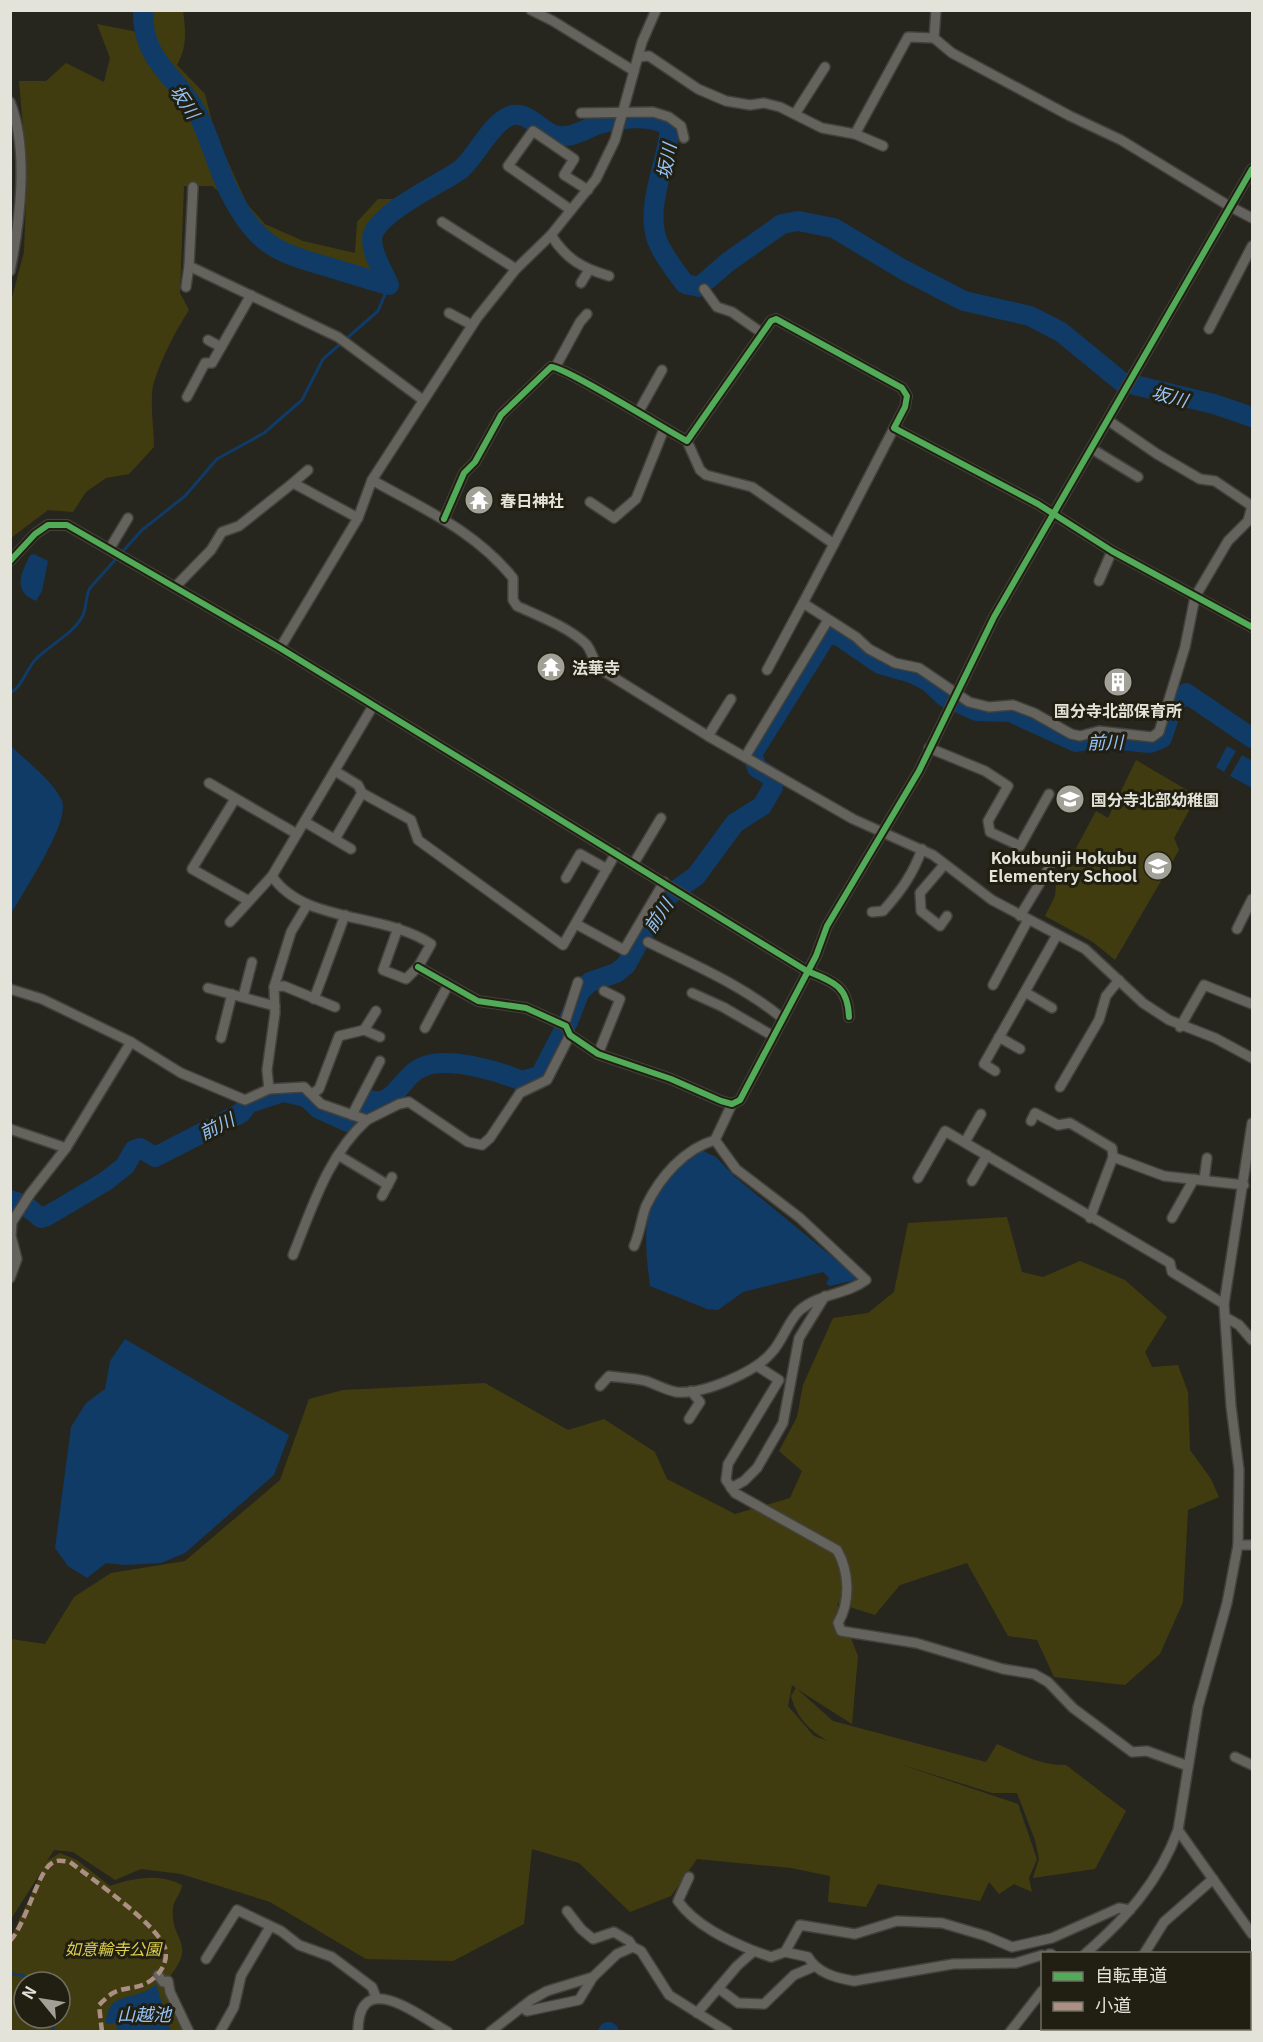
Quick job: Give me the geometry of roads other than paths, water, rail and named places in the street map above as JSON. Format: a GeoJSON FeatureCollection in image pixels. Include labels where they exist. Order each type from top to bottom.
{"type":"FeatureCollection","features":[{"type":"Feature","properties":{"kind":"street"},"geometry":{"type":"LineString","coordinates":[[280,648],[358,518],[372,480],[472,325],[516,269],[551,235],[588,190],[607,160],[638,57],[656,10]]}},
{"type":"Feature","properties":{"kind":"street"},"geometry":{"type":"LineString","coordinates":[[934,38],[936,10]]}},
{"type":"Feature","properties":{"kind":"street"},"geometry":{"type":"LineString","coordinates":[[532,11],[553,21],[634,70]]}},
{"type":"Feature","properties":{"kind":"street"},"geometry":{"type":"LineString","coordinates":[[855,134],[908,37],[934,38],[952,52],[1070,116],[1121,140],[1252,218]]}},
{"type":"Feature","properties":{"kind":"street"},"geometry":{"type":"LineString","coordinates":[[638,57],[649,56],[698,89],[726,101],[750,105],[764,102],[822,128],[855,134],[883,146]]}},
{"type":"Feature","properties":{"kind":"street"},"geometry":{"type":"LineString","coordinates":[[795,114],[825,67]]}},
{"type":"Feature","properties":{"kind":"street"},"geometry":{"type":"LineString","coordinates":[[10,102],[15,114],[21,153],[16,242],[10,271]]}},
{"type":"Feature","properties":{"kind":"street"},"geometry":{"type":"LineString","coordinates":[[581,113],[607,111],[621,116],[653,112],[669,117],[681,126],[684,138]]}},
{"type":"Feature","properties":{"kind":"street"},"geometry":{"type":"LineString","coordinates":[[571,210],[508,166],[532,130],[574,159],[564,176],[588,190]]}},
{"type":"Feature","properties":{"kind":"street"},"geometry":{"type":"LineString","coordinates":[[715,1140],[732,1104],[740,1100],[807,971],[827,926],[881,832],[907,792],[994,617],[1109,421],[1124,389],[1252,169]]}},
{"type":"Feature","properties":{"kind":"street"},"geometry":{"type":"LineString","coordinates":[[186,287],[193,187]]}},
{"type":"Feature","properties":{"kind":"street"},"geometry":{"type":"LineString","coordinates":[[442,222],[516,269]]}},
{"type":"Feature","properties":{"kind":"street"},"geometry":{"type":"LineString","coordinates":[[551,235],[561,252],[589,270],[609,276]]}},
{"type":"Feature","properties":{"kind":"street"},"geometry":{"type":"LineString","coordinates":[[1209,330],[1252,246]]}},
{"type":"Feature","properties":{"kind":"street"},"geometry":{"type":"LineString","coordinates":[[189,266],[338,337],[423,400]]}},
{"type":"Feature","properties":{"kind":"street"},"geometry":{"type":"LineString","coordinates":[[581,284],[589,270]]}},
{"type":"Feature","properties":{"kind":"street"},"geometry":{"type":"LineString","coordinates":[[704,289],[717,307],[732,312],[762,333]]}},
{"type":"Feature","properties":{"kind":"street"},"geometry":{"type":"LineString","coordinates":[[187,397],[205,363],[212,363],[251,295]]}},
{"type":"Feature","properties":{"kind":"street"},"geometry":{"type":"LineString","coordinates":[[449,313],[472,325]]}},
{"type":"Feature","properties":{"kind":"street"},"geometry":{"type":"LineString","coordinates":[[444,519],[464,473],[475,462],[501,415],[551,367],[556,366],[580,322],[587,314]]}},
{"type":"Feature","properties":{"kind":"street"},"geometry":{"type":"LineString","coordinates":[[687,441],[762,333],[776,319],[902,388],[907,396],[905,407],[768,670]]}},
{"type":"Feature","properties":{"kind":"street"},"geometry":{"type":"LineString","coordinates":[[208,340],[221,347]]}},
{"type":"Feature","properties":{"kind":"street"},"geometry":{"type":"LineString","coordinates":[[556,366],[602,394],[639,411],[664,429],[687,441],[700,470],[706,475],[752,487],[834,544]]}},
{"type":"Feature","properties":{"kind":"street"},"geometry":{"type":"LineString","coordinates":[[639,411],[662,370]]}},
{"type":"Feature","properties":{"kind":"street"},"geometry":{"type":"LineString","coordinates":[[803,603],[856,637],[869,649],[895,663],[919,668],[969,702],[989,707],[1013,705],[1071,734],[1080,736],[1099,731],[1152,737],[1159,732],[1162,723],[1185,646],[1195,597],[1228,541],[1248,521],[1252,506],[1215,480],[1200,479],[1157,454],[1109,421]]}},
{"type":"Feature","properties":{"kind":"street"},"geometry":{"type":"LineString","coordinates":[[894,428],[1053,514],[1112,551],[1252,627]]}},
{"type":"Feature","properties":{"kind":"street"},"geometry":{"type":"LineString","coordinates":[[590,502],[614,518],[627,509],[636,499],[664,429]]}},
{"type":"Feature","properties":{"kind":"street"},"geometry":{"type":"LineString","coordinates":[[1092,450],[1138,477]]}},
{"type":"Feature","properties":{"kind":"street"},"geometry":{"type":"LineString","coordinates":[[175,587],[211,550],[222,532],[239,526],[308,470]]}},
{"type":"Feature","properties":{"kind":"street"},"geometry":{"type":"LineString","coordinates":[[372,480],[468,533],[513,578],[513,600],[517,606],[578,638],[588,646],[594,663],[600,669],[745,757],[881,832],[922,849],[1024,918],[1085,949],[1143,1003],[1180,1027],[1215,1038],[1252,1058]]}},
{"type":"Feature","properties":{"kind":"street"},"geometry":{"type":"LineString","coordinates":[[293,483],[358,518]]}},
{"type":"Feature","properties":{"kind":"street"},"geometry":{"type":"LineString","coordinates":[[116,552],[128,518]]}},
{"type":"Feature","properties":{"kind":"street"},"geometry":{"type":"LineString","coordinates":[[10,561],[35,534],[48,525],[67,525],[280,648],[807,971],[841,987],[849,1001],[849,1017]]}},
{"type":"Feature","properties":{"kind":"street"},"geometry":{"type":"LineString","coordinates":[[1099,581],[1112,551]]}},
{"type":"Feature","properties":{"kind":"street"},"geometry":{"type":"LineString","coordinates":[[745,757],[828,620]]}},
{"type":"Feature","properties":{"kind":"street"},"geometry":{"type":"LineString","coordinates":[[708,736],[731,699]]}},
{"type":"Feature","properties":{"kind":"street"},"geometry":{"type":"LineString","coordinates":[[230,922],[272,876],[373,706]]}},
{"type":"Feature","properties":{"kind":"street"},"geometry":{"type":"LineString","coordinates":[[929,747],[985,771],[1008,786],[988,821],[990,832],[1020,846],[1049,794]]}},
{"type":"Feature","properties":{"kind":"street"},"geometry":{"type":"LineString","coordinates":[[335,771],[358,785],[362,793],[411,820],[418,840],[563,945],[615,853]]}},
{"type":"Feature","properties":{"kind":"street"},"geometry":{"type":"LineString","coordinates":[[209,783],[297,834]]}},
{"type":"Feature","properties":{"kind":"street"},"geometry":{"type":"LineString","coordinates":[[334,839],[362,793]]}},
{"type":"Feature","properties":{"kind":"street"},"geometry":{"type":"LineString","coordinates":[[235,799],[192,869],[249,901]]}},
{"type":"Feature","properties":{"kind":"street"},"geometry":{"type":"LineString","coordinates":[[634,863],[661,818]]}},
{"type":"Feature","properties":{"kind":"street"},"geometry":{"type":"LineString","coordinates":[[305,822],[351,849]]}},
{"type":"Feature","properties":{"kind":"street"},"geometry":{"type":"LineString","coordinates":[[872,912],[883,911],[904,888],[922,849]]}},
{"type":"Feature","properties":{"kind":"street"},"geometry":{"type":"LineString","coordinates":[[566,878],[580,854],[607,869]]}},
{"type":"Feature","properties":{"kind":"street"},"geometry":{"type":"LineString","coordinates":[[944,865],[920,893],[921,911],[940,926],[947,916]]}},
{"type":"Feature","properties":{"kind":"street"},"geometry":{"type":"LineString","coordinates":[[993,985],[1049,868]]}},
{"type":"Feature","properties":{"kind":"street"},"geometry":{"type":"LineString","coordinates":[[272,876],[282,891],[307,905],[398,928],[431,944],[418,967],[406,979],[383,970],[398,928]]}},
{"type":"Feature","properties":{"kind":"street"},"geometry":{"type":"LineString","coordinates":[[576,924],[624,950],[664,882]]}},
{"type":"Feature","properties":{"kind":"street"},"geometry":{"type":"LineString","coordinates":[[1237,929],[1252,899]]}},
{"type":"Feature","properties":{"kind":"street"},"geometry":{"type":"LineString","coordinates":[[269,1089],[267,1070],[274,987],[291,932],[307,905]]}},
{"type":"Feature","properties":{"kind":"street"},"geometry":{"type":"LineString","coordinates":[[314,999],[345,915]]}},
{"type":"Feature","properties":{"kind":"street"},"geometry":{"type":"LineString","coordinates":[[995,1071],[984,1064],[1057,935]]}},
{"type":"Feature","properties":{"kind":"street"},"geometry":{"type":"LineString","coordinates":[[648,942],[694,967],[729,981],[782,1018]]}},
{"type":"Feature","properties":{"kind":"street"},"geometry":{"type":"LineString","coordinates":[[243,997],[252,962]]}},
{"type":"Feature","properties":{"kind":"street"},"geometry":{"type":"LineString","coordinates":[[418,967],[478,1001],[526,1008],[564,1025],[570,1035],[598,1054],[732,1104]]}},
{"type":"Feature","properties":{"kind":"street"},"geometry":{"type":"LineString","coordinates":[[1060,1087],[1099,1020],[1106,996],[1119,980]]}},
{"type":"Feature","properties":{"kind":"street"},"geometry":{"type":"LineString","coordinates":[[564,1025],[578,982]]}},
{"type":"Feature","properties":{"kind":"street"},"geometry":{"type":"LineString","coordinates":[[425,1028],[448,985]]}},
{"type":"Feature","properties":{"kind":"street"},"geometry":{"type":"LineString","coordinates":[[1180,1027],[1204,985],[1252,1004]]}},
{"type":"Feature","properties":{"kind":"street"},"geometry":{"type":"LineString","coordinates":[[274,987],[284,986],[335,1007]]}},
{"type":"Feature","properties":{"kind":"street"},"geometry":{"type":"LineString","coordinates":[[208,988],[274,1006]]}},
{"type":"Feature","properties":{"kind":"street"},"geometry":{"type":"LineString","coordinates":[[10,989],[42,999],[131,1042],[181,1073],[245,1100],[269,1089],[304,1088],[321,1104],[367,1120]]}},
{"type":"Feature","properties":{"kind":"street"},"geometry":{"type":"LineString","coordinates":[[598,1054],[620,999],[604,991]]}},
{"type":"Feature","properties":{"kind":"street"},"geometry":{"type":"LineString","coordinates":[[1025,992],[1052,1008]]}},
{"type":"Feature","properties":{"kind":"street"},"geometry":{"type":"LineString","coordinates":[[692,993],[723,1007],[773,1036]]}},
{"type":"Feature","properties":{"kind":"street"},"geometry":{"type":"LineString","coordinates":[[221,1038],[232,994]]}},
{"type":"Feature","properties":{"kind":"street"},"geometry":{"type":"LineString","coordinates":[[364,1030],[376,1011]]}},
{"type":"Feature","properties":{"kind":"street"},"geometry":{"type":"LineString","coordinates":[[312,1094],[319,1089],[339,1036],[364,1030],[380,1037]]}},
{"type":"Feature","properties":{"kind":"street"},"geometry":{"type":"LineString","coordinates":[[293,1256],[319,1191],[338,1155],[348,1137],[367,1120],[399,1104],[409,1102],[468,1142],[482,1145],[520,1093],[547,1080],[570,1035]]}},
{"type":"Feature","properties":{"kind":"street"},"geometry":{"type":"LineString","coordinates":[[999,1037],[1020,1049]]}},
{"type":"Feature","properties":{"kind":"street"},"geometry":{"type":"LineString","coordinates":[[10,1278],[17,1259],[11,1236],[12,1222],[30,1194],[66,1149],[131,1042]]}},
{"type":"Feature","properties":{"kind":"street"},"geometry":{"type":"LineString","coordinates":[[352,1115],[380,1061]]}},
{"type":"Feature","properties":{"kind":"street"},"geometry":{"type":"LineString","coordinates":[[1041,1104],[1033,1117],[1058,1125],[1070,1123],[1112,1148],[1113,1157],[1090,1218]]}},
{"type":"Feature","properties":{"kind":"street"},"geometry":{"type":"LineString","coordinates":[[965,1143],[981,1114]]}},
{"type":"Feature","properties":{"kind":"street"},"geometry":{"type":"LineString","coordinates":[[1086,1952],[1121,1923],[1145,1892],[1179,1830],[1198,1707],[1227,1603],[1238,1545],[1239,1470],[1224,1304],[1252,1123]]}},
{"type":"Feature","properties":{"kind":"street"},"geometry":{"type":"LineString","coordinates":[[10,1129],[66,1149]]}},
{"type":"Feature","properties":{"kind":"street"},"geometry":{"type":"LineString","coordinates":[[918,1178],[945,1131],[1170,1263],[1172,1272],[1224,1304]]}},
{"type":"Feature","properties":{"kind":"street"},"geometry":{"type":"LineString","coordinates":[[634,1246],[641,1231],[646,1206],[675,1164],[699,1144],[715,1140]]}},
{"type":"Feature","properties":{"kind":"street"},"geometry":{"type":"LineString","coordinates":[[600,1386],[609,1376],[643,1381],[676,1392],[691,1391],[725,1381],[757,1366],[772,1352],[798,1311],[816,1299],[853,1290],[866,1280],[800,1218],[736,1169],[715,1140]]}},
{"type":"Feature","properties":{"kind":"street"},"geometry":{"type":"LineString","coordinates":[[338,1155],[390,1181],[382,1196]]}},
{"type":"Feature","properties":{"kind":"street"},"geometry":{"type":"LineString","coordinates":[[972,1181],[987,1155]]}},
{"type":"Feature","properties":{"kind":"street"},"geometry":{"type":"LineString","coordinates":[[1113,1157],[1164,1176],[1244,1185]]}},
{"type":"Feature","properties":{"kind":"street"},"geometry":{"type":"LineString","coordinates":[[1204,1180],[1208,1158]]}},
{"type":"Feature","properties":{"kind":"street"},"geometry":{"type":"LineString","coordinates":[[1172,1218],[1194,1179]]}},
{"type":"Feature","properties":{"kind":"street"},"geometry":{"type":"LineString","coordinates":[[731,1488],[744,1481],[757,1468],[783,1423],[799,1338],[825,1296]]}},
{"type":"Feature","properties":{"kind":"street"},"geometry":{"type":"LineString","coordinates":[[1225,1317],[1239,1324],[1252,1340]]}},
{"type":"Feature","properties":{"kind":"street"},"geometry":{"type":"LineString","coordinates":[[757,1366],[779,1380],[728,1464],[726,1480],[735,1493],[837,1550],[846,1566],[845,1610],[838,1623],[841,1630],[916,1643],[1003,1669],[1034,1674],[1048,1682],[1073,1708],[1132,1752],[1147,1751],[1188,1766]]}},
{"type":"Feature","properties":{"kind":"street"},"geometry":{"type":"LineString","coordinates":[[689,1419],[700,1402],[691,1391]]}},
{"type":"Feature","properties":{"kind":"street"},"geometry":{"type":"LineString","coordinates":[[1238,1545],[1252,1545]]}},
{"type":"Feature","properties":{"kind":"street"},"geometry":{"type":"LineString","coordinates":[[1235,1757],[1252,1765]]}},
{"type":"Feature","properties":{"kind":"street"},"geometry":{"type":"LineString","coordinates":[[1179,1830],[1252,1934]]}},
{"type":"Feature","properties":{"kind":"street"},"geometry":{"type":"LineString","coordinates":[[689,1877],[678,1901],[686,1913],[730,1941],[754,1952],[771,1957],[785,1952],[808,1957],[813,1967],[838,1979],[854,1981],[953,1964],[1016,1963],[1041,1956]]}},
{"type":"Feature","properties":{"kind":"street"},"geometry":{"type":"LineString","coordinates":[[1145,1952],[1164,1922],[1213,1879]]}},
{"type":"Feature","properties":{"kind":"street"},"geometry":{"type":"LineString","coordinates":[[785,1952],[800,1925],[855,1934],[897,1921],[942,1923],[986,1936],[1012,1947],[1052,1938],[1119,1908],[1130,1910]]}},
{"type":"Feature","properties":{"kind":"street"},"geometry":{"type":"LineString","coordinates":[[206,1959],[237,1910],[280,1930],[299,1945],[332,1957],[372,1987],[376,1997]]}},
{"type":"Feature","properties":{"kind":"street"},"geometry":{"type":"LineString","coordinates":[[567,1911],[581,1929],[593,1939],[615,1932],[629,1941],[633,1947],[641,1951],[669,1995],[727,2031]]}},
{"type":"Feature","properties":{"kind":"street"},"geometry":{"type":"LineString","coordinates":[[1154,1916],[1164,1922]]}},
{"type":"Feature","properties":{"kind":"street"},"geometry":{"type":"LineString","coordinates":[[220,2031],[234,2007],[241,1976],[270,1927]]}},
{"type":"Feature","properties":{"kind":"street"},"geometry":{"type":"LineString","coordinates":[[522,2007],[528,2010],[579,2000],[592,1977],[616,1954],[633,1947]]}},
{"type":"Feature","properties":{"kind":"street"},"geometry":{"type":"LineString","coordinates":[[697,2013],[754,1952]]}},
{"type":"Feature","properties":{"kind":"street"},"geometry":{"type":"LineString","coordinates":[[718,1988],[738,2003],[764,2004],[794,1975],[813,1967]]}},
{"type":"Feature","properties":{"kind":"street"},"geometry":{"type":"LineString","coordinates":[[158,1975],[163,1982],[168,1981],[170,1992],[189,2031]]}},
{"type":"Feature","properties":{"kind":"street"},"geometry":{"type":"LineString","coordinates":[[490,2031],[547,1991],[592,1977]]}},
{"type":"Feature","properties":{"kind":"street"},"geometry":{"type":"LineString","coordinates":[[1010,2031],[1041,1992]]}},
{"type":"Feature","properties":{"kind":"street"},"geometry":{"type":"LineString","coordinates":[[358,2031],[358,2016],[364,2004],[376,1997],[388,1998],[448,2031]]}},
{"type":"Feature","properties":{"kind":"water"},"geometry":{"type":"Polygon","coordinates":[[[34,554],[48,561],[42,591],[36,601],[28,597],[21,587],[24,569],[30,555],[34,554]]]}},
{"type":"Feature","properties":{"kind":"water"},"geometry":{"type":"Polygon","coordinates":[[[11,746],[53,787],[62,801],[63,811],[53,841],[11,914],[11,746]]]}},
{"type":"Feature","properties":{"kind":"water"},"geometry":{"type":"Polygon","coordinates":[[[1227,746],[1236,751],[1224,772],[1216,767],[1227,746]]]}},
{"type":"Feature","properties":{"kind":"water"},"geometry":{"type":"Polygon","coordinates":[[[1242,755],[1252,761],[1252,788],[1230,776],[1242,755]]]}},
{"type":"Feature","properties":{"kind":"water"},"geometry":{"type":"Polygon","coordinates":[[[699,1149],[716,1157],[734,1176],[857,1277],[855,1280],[830,1286],[826,1284],[829,1278],[823,1272],[743,1292],[718,1310],[707,1309],[650,1286],[646,1242],[650,1209],[667,1180],[699,1149]]]}},
{"type":"Feature","properties":{"kind":"water"},"geometry":{"type":"Polygon","coordinates":[[[125,1339],[289,1435],[274,1475],[185,1553],[161,1563],[125,1565],[106,1563],[87,1578],[68,1566],[55,1548],[71,1427],[86,1403],[105,1389],[110,1361],[125,1339]]]}},
{"type":"Feature","properties":{"kind":"water","name":"山越池"},"geometry":{"type":"Polygon","coordinates":[[[156,1984],[171,2031],[117,2031],[116,2023],[106,2024],[108,2013],[117,2001],[148,1990],[156,1984]]]}},
{"type":"Feature","properties":{"kind":"waterway","name":"坂川"},"geometry":{"type":"LineString","coordinates":[[143,10],[144,28],[154,55],[197,113],[224,180],[239,210],[262,238],[275,247],[305,260],[389,285],[373,246],[373,234],[378,225],[399,207],[460,170],[492,130],[506,118],[520,115],[558,136],[574,134],[614,121],[645,118],[663,123],[670,128],[655,199],[654,227],[662,252],[685,284],[699,287],[728,262],[782,224],[798,221],[834,228],[902,269],[964,301],[1030,316],[1061,332],[1122,382],[1214,404],[1252,417]]}},
{"type":"Feature","properties":{"kind":"waterway"},"geometry":{"type":"LineString","coordinates":[[10,693],[14,691],[35,660],[68,634],[79,622],[90,588],[142,530],[185,496],[217,459],[264,433],[302,400],[323,359],[378,311],[389,285]]}},
{"type":"Feature","properties":{"kind":"waterway","name":"前川"},"geometry":{"type":"LineString","coordinates":[[10,1200],[25,1205],[41,1218],[47,1216],[106,1181],[125,1166],[134,1150],[140,1148],[155,1157],[241,1113],[249,1103],[283,1092],[306,1097],[319,1109],[350,1123],[370,1100],[386,1099],[417,1070],[425,1066],[461,1064],[488,1069],[522,1081],[540,1076],[568,1022],[580,991],[590,982],[616,973],[626,965],[665,898],[696,876],[735,823],[762,806],[773,787],[774,778],[757,768],[752,754],[826,636],[836,634],[880,664],[914,674],[929,682],[945,697],[977,711],[1010,712],[1076,742],[1101,738],[1150,743],[1162,738],[1174,703],[1186,693],[1252,738]]}},
{"type":"Feature","properties":{"kind":"place","name":"春日神社"},"geometry":{"type":"Point","coordinates":[479,500]}},
{"type":"Feature","properties":{"kind":"place","name":"法華寺"},"geometry":{"type":"Point","coordinates":[551,667]}},
{"type":"Feature","properties":{"kind":"place","name":"国分寺北部保育所"},"geometry":{"type":"Point","coordinates":[1118,682]}},
{"type":"Feature","properties":{"kind":"place","name":"国分寺北部幼稚園"},"geometry":{"type":"Point","coordinates":[1070,799]}},
{"type":"Feature","properties":{"kind":"place","name":"Kokubunji Hokubu Elementery School"},"geometry":{"type":"Point","coordinates":[1158,866]}},
{"type":"Feature","properties":{"kind":"park label","name":"如意輪寺公園"},"geometry":{"type":"Point","coordinates":[113,1948]}}]}
